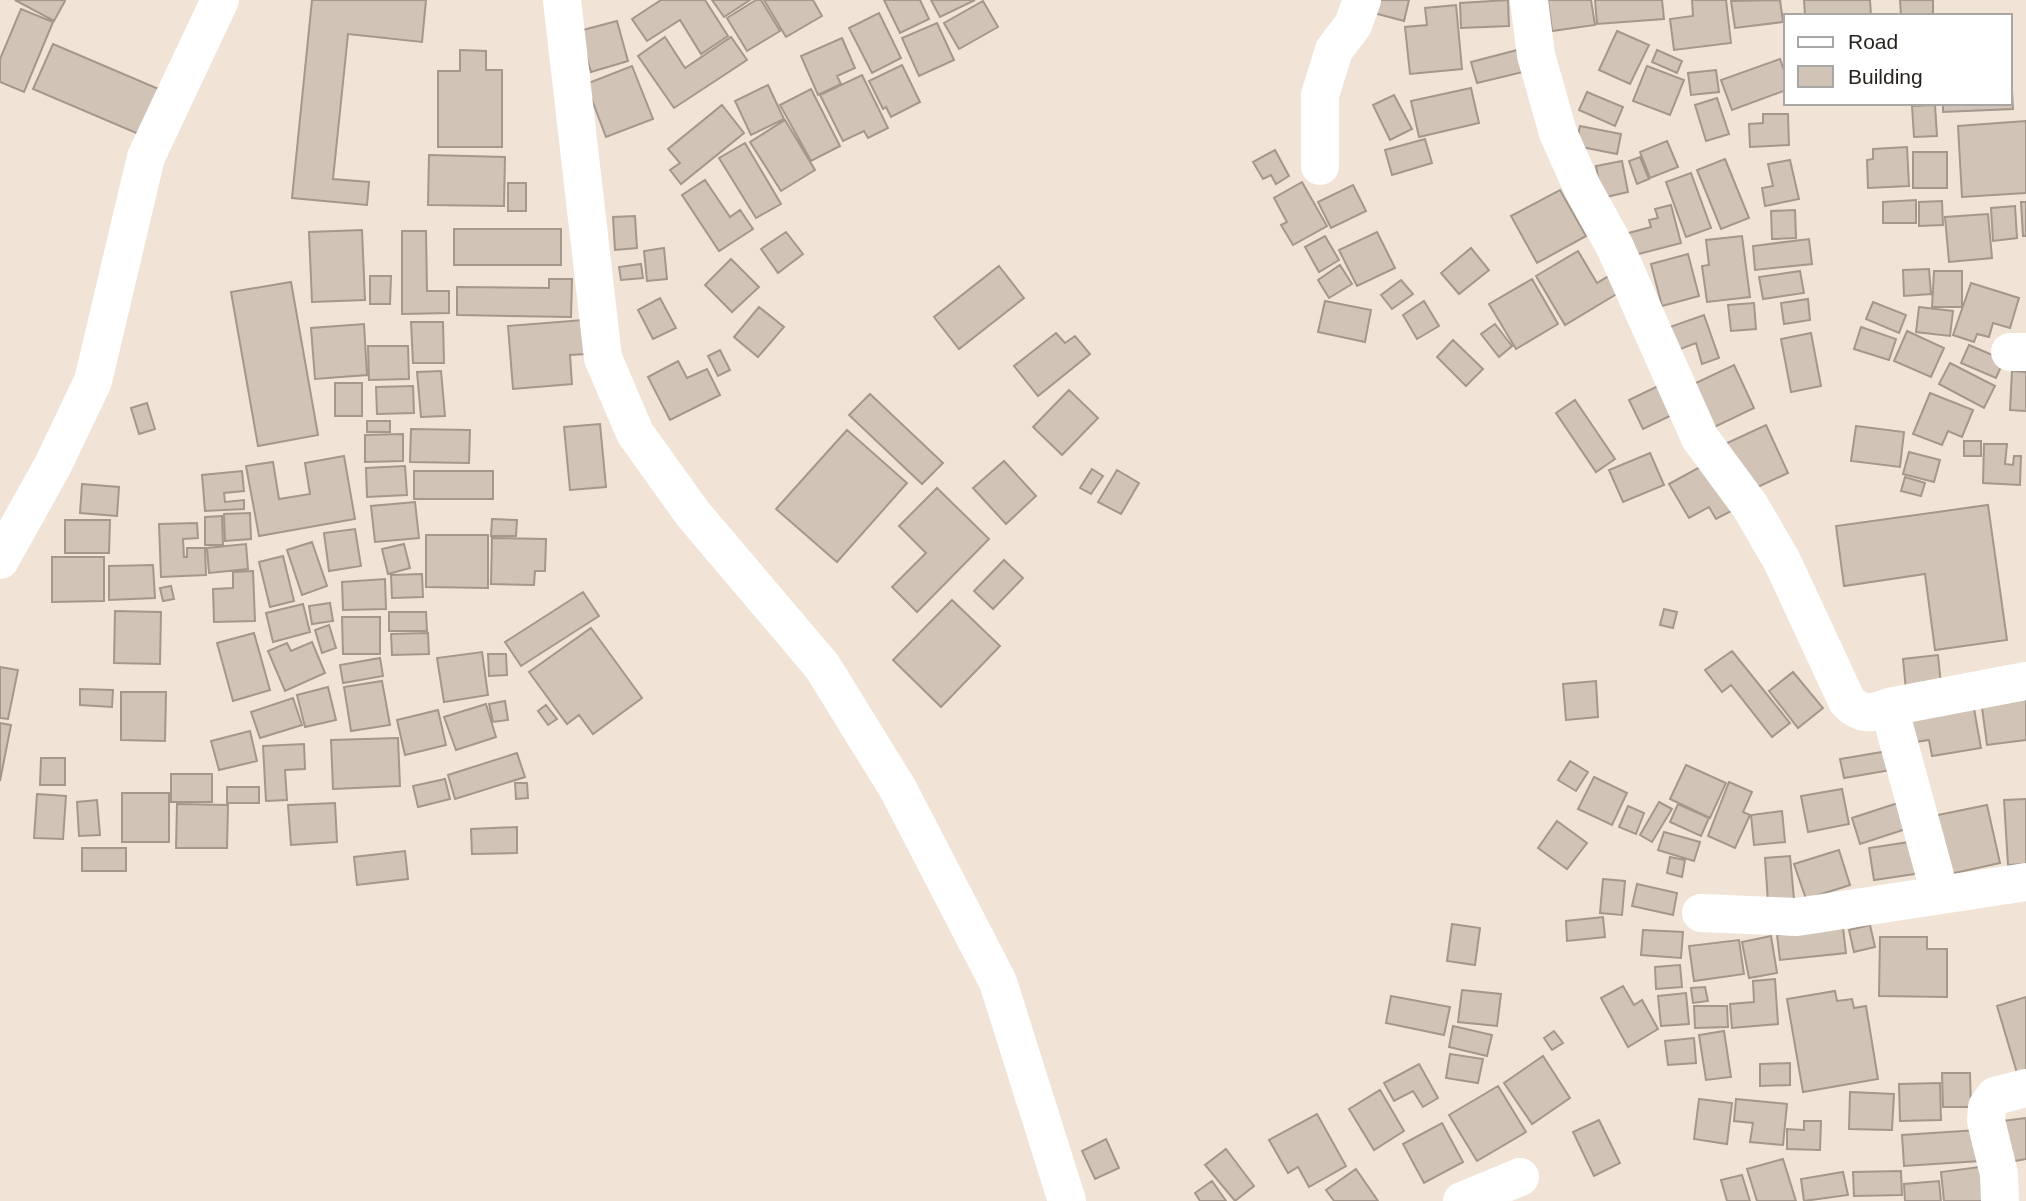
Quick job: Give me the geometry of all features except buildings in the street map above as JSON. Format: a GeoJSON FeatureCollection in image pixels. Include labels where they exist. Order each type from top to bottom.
{"type":"FeatureCollection","features":[{"type":"Feature","properties":{"kind":"street"},"geometry":{"type":"LineString","coordinates":[[0,560],[53,466],[93,381],[146,157],[220,0]]}},
{"type":"Feature","properties":{"kind":"street"},"geometry":{"type":"LineString","coordinates":[[562,0],[603,358],[635,433],[693,514],[822,666],[898,789],[998,982],[1067,1201]]}},
{"type":"Feature","properties":{"kind":"street"},"geometry":{"type":"LineString","coordinates":[[1320,166],[1320,95],[1334,50],[1353,26],[1362,0]]}},
{"type":"Feature","properties":{"kind":"street"},"geometry":{"type":"LineString","coordinates":[[1529,0],[1536,55],[1558,133],[1583,189],[1615,247],[1700,438],[1750,506],[1782,561],[1847,701],[1857,712],[1871,714],[1889,707],[2026,681]]}},
{"type":"Feature","properties":{"kind":"street"},"geometry":{"type":"LineString","coordinates":[[1889,707],[1940,894]]}},
{"type":"Feature","properties":{"kind":"street"},"geometry":{"type":"LineString","coordinates":[[1701,913],[1797,917],[2026,882]]}},
{"type":"Feature","properties":{"kind":"street"},"geometry":{"type":"LineString","coordinates":[[2000,1201],[1999,1174],[1986,1121],[1987,1107],[1995,1096],[2026,1088]]}},
{"type":"Feature","properties":{"kind":"street"},"geometry":{"type":"LineString","coordinates":[[1462,1201],[1520,1177]]}}]}
